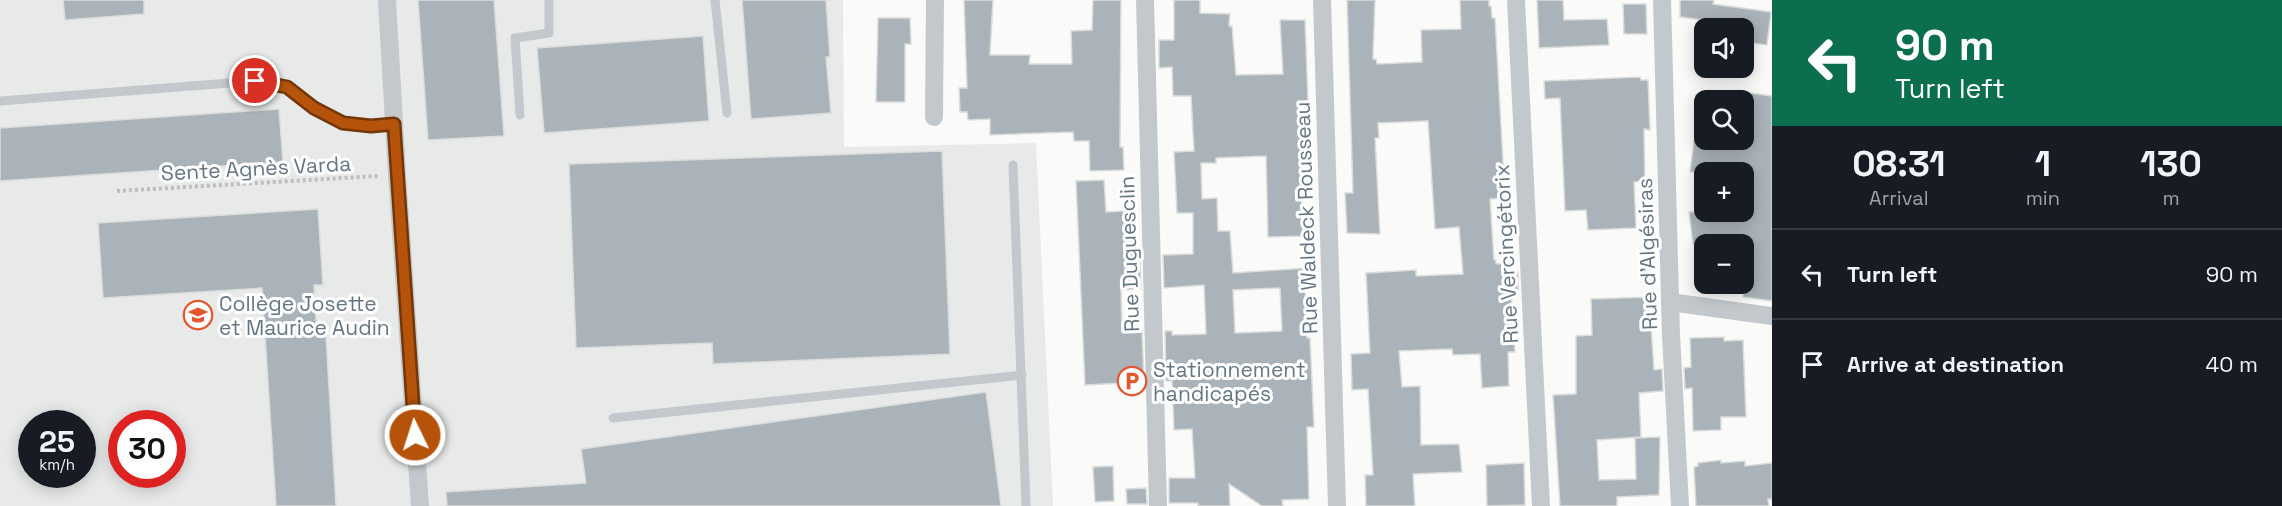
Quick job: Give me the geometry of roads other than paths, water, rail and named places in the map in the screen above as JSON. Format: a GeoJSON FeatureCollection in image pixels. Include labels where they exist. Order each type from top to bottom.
{"type":"FeatureCollection","features":[{"type":"Feature","properties":{"kind":"street"},"geometry":{"type":"LineString","coordinates":[[387,0],[420,506]]}},
{"type":"Feature","properties":{"kind":"street"},"geometry":{"type":"LineString","coordinates":[[934,117],[935,0]]}},
{"type":"Feature","properties":{"kind":"street","name":"Rue Duguesclin"},"geometry":{"type":"LineString","coordinates":[[1144,0],[1158,506]]}},
{"type":"Feature","properties":{"kind":"street","name":"Rue Waldeck Rousseau"},"geometry":{"type":"LineString","coordinates":[[1322,0],[1337,506]]}},
{"type":"Feature","properties":{"kind":"street","name":"Rue Vercingétorix"},"geometry":{"type":"LineString","coordinates":[[1516,0],[1541,506]]}},
{"type":"Feature","properties":{"kind":"street","name":"Rue d'Algésiras"},"geometry":{"type":"LineString","coordinates":[[1662,0],[1670,302],[1680,506]]}},
{"type":"Feature","properties":{"kind":"street"},"geometry":{"type":"LineString","coordinates":[[1670,302],[1772,316]]}},
{"type":"Feature","properties":{"kind":"lane"},"geometry":{"type":"LineString","coordinates":[[520,115],[515,38],[549,33],[549,0]]}},
{"type":"Feature","properties":{"kind":"lane"},"geometry":{"type":"LineString","coordinates":[[715,0],[727,113]]}},
{"type":"Feature","properties":{"kind":"lane"},"geometry":{"type":"LineString","coordinates":[[0,101],[255,81],[287,87],[314,108],[343,123],[371,126],[394,124]]}},
{"type":"Feature","properties":{"kind":"lane"},"geometry":{"type":"LineString","coordinates":[[1013,165],[1026,506]]}},
{"type":"Feature","properties":{"kind":"lane"},"geometry":{"type":"LineString","coordinates":[[612,418],[1022,375]]}},
{"type":"Feature","properties":{"kind":"place","name":"Collège Josette et Maurice Audin"},"geometry":{"type":"Point","coordinates":[198,315]}},
{"type":"Feature","properties":{"kind":"place","name":"Stationnement handicapés"},"geometry":{"type":"Point","coordinates":[1132,381]}}]}
